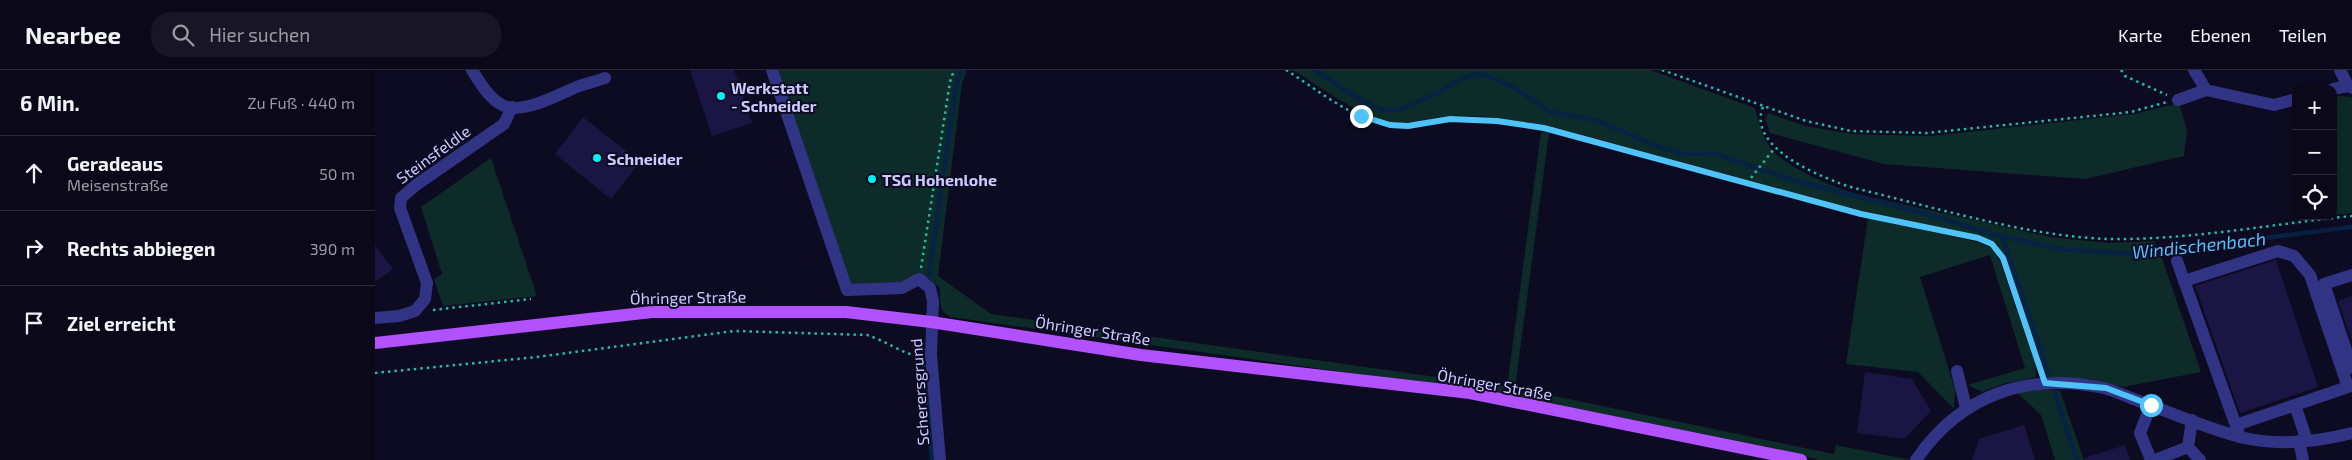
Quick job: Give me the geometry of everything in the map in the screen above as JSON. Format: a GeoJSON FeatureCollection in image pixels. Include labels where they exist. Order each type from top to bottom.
{"type":"FeatureCollection","features":[{"type":"Feature","properties":{"kind":"main road","name":"Öhringer Straße"},"geometry":{"type":"LineString","coordinates":[[375,343],[652,312],[846,312],[931,322],[1141,354],[1470,393],[1801,460]]}},
{"type":"Feature","properties":{"kind":"street"},"geometry":{"type":"LineString","coordinates":[[473,70],[483,88],[503,106],[512,107],[540,104],[580,86],[605,78]]}},
{"type":"Feature","properties":{"kind":"street"},"geometry":{"type":"LineString","coordinates":[[772,70],[847,290],[902,288],[919,279]]}},
{"type":"Feature","properties":{"kind":"street"},"geometry":{"type":"LineString","coordinates":[[2194,70],[2206,90]]}},
{"type":"Feature","properties":{"kind":"street"},"geometry":{"type":"LineString","coordinates":[[2337,89],[2350,87],[2340,70]]}},
{"type":"Feature","properties":{"kind":"street"},"geometry":{"type":"LineString","coordinates":[[2178,100],[2206,90],[2275,105],[2292,100]]}},
{"type":"Feature","properties":{"kind":"street","name":"Steinsfeldle"},"geometry":{"type":"LineString","coordinates":[[415,311],[425,299],[427,283],[401,208],[401,198],[416,185],[504,124],[512,107]]}},
{"type":"Feature","properties":{"kind":"street"},"geometry":{"type":"LineString","coordinates":[[2184,281],[2278,251],[2295,256],[2310,275],[2348,387],[2295,405],[2238,431]]}},
{"type":"Feature","properties":{"kind":"street"},"geometry":{"type":"LineString","coordinates":[[2177,261],[2238,431]]}},
{"type":"Feature","properties":{"kind":"street"},"geometry":{"type":"LineString","coordinates":[[2352,275],[2324,284],[2352,368]]}},
{"type":"Feature","properties":{"kind":"street","name":"Scherersgrund"},"geometry":{"type":"LineString","coordinates":[[919,279],[931,288],[933,301],[931,354],[940,460]]}},
{"type":"Feature","properties":{"kind":"street"},"geometry":{"type":"LineString","coordinates":[[375,318],[399,316],[415,311]]}},
{"type":"Feature","properties":{"kind":"street"},"geometry":{"type":"LineString","coordinates":[[1957,371],[1966,408]]}},
{"type":"Feature","properties":{"kind":"street"},"geometry":{"type":"LineString","coordinates":[[1917,460],[1939,432],[1966,408],[1991,394],[2019,386],[2045,383],[2106,388],[2192,420],[2279,442],[2303,441],[2352,433]]}},
{"type":"Feature","properties":{"kind":"street"},"geometry":{"type":"LineString","coordinates":[[2151,405],[2141,433],[2151,460]]}},
{"type":"Feature","properties":{"kind":"street"},"geometry":{"type":"LineString","coordinates":[[2295,405],[2303,441],[2303,460]]}},
{"type":"Feature","properties":{"kind":"street"},"geometry":{"type":"LineString","coordinates":[[2192,420],[2188,447],[2199,460]]}},
{"type":"Feature","properties":{"kind":"street"},"geometry":{"type":"LineString","coordinates":[[2155,460],[2188,447]]}},
{"type":"Feature","properties":{"kind":"path"},"geometry":{"type":"LineString","coordinates":[[919,279],[949,82],[954,70]]}},
{"type":"Feature","properties":{"kind":"path"},"geometry":{"type":"LineString","coordinates":[[1287,70],[1344,107],[1361,116],[1390,125],[1408,126],[1450,119],[1497,121],[1544,128],[1861,214],[1978,238],[1992,244],[2003,258],[2045,383]]}},
{"type":"Feature","properties":{"kind":"path"},"geometry":{"type":"LineString","coordinates":[[1662,70],[1806,121],[1851,131],[1927,133],[2131,112],[2178,100]]}},
{"type":"Feature","properties":{"kind":"path"},"geometry":{"type":"LineString","coordinates":[[2121,70],[2125,76],[2178,100]]}},
{"type":"Feature","properties":{"kind":"path"},"geometry":{"type":"LineString","coordinates":[[1763,107],[1760,114],[1765,133],[1774,148],[1826,179],[1854,188],[2003,223],[2057,233],[2109,238],[2157,238],[2352,216]]}},
{"type":"Feature","properties":{"kind":"path"},"geometry":{"type":"LineString","coordinates":[[1747,183],[1774,148]]}},
{"type":"Feature","properties":{"kind":"path"},"geometry":{"type":"LineString","coordinates":[[415,311],[531,299]]}},
{"type":"Feature","properties":{"kind":"path"},"geometry":{"type":"LineString","coordinates":[[375,373],[537,357],[734,332],[867,335],[885,341],[904,352]]}},
{"type":"Feature","properties":{"kind":"green space","name":"TSG Hohenlohe"},"geometry":{"type":"Polygon","coordinates":[[[776,70],[967,70],[962,83],[938,276],[991,314],[1507,387],[1541,132],[1549,133],[1515,388],[1834,454],[1836,445],[1911,460],[1820,460],[1508,395],[951,317],[942,309],[940,288],[929,279],[917,277],[900,285],[849,287],[776,70]]]}},
{"type":"Feature","properties":{"kind":"green space"},"geometry":{"type":"Polygon","coordinates":[[[1293,70],[1650,70],[1755,108],[1765,139],[1776,154],[1813,177],[1853,193],[2050,237],[2108,243],[2154,241],[2161,255],[2201,372],[2123,387],[2090,379],[2047,377],[2004,256],[1996,242],[1979,236],[1862,211],[1546,125],[1475,116],[1443,117],[1406,123],[1390,122],[1365,114],[1293,70]]]}},
{"type":"Feature","properties":{"kind":"green space"},"geometry":{"type":"Polygon","coordinates":[[[2337,96],[2352,97],[2352,213],[2337,215],[2337,130],[2337,96]]]}},
{"type":"Feature","properties":{"kind":"green space"},"geometry":{"type":"Polygon","coordinates":[[[2179,103],[2187,130],[2184,156],[2085,179],[1884,164],[1770,133],[1765,119],[1768,113],[1805,126],[1852,134],[1930,136],[2134,114],[2179,103]]]}},
{"type":"Feature","properties":{"kind":"green space"},"geometry":{"type":"Polygon","coordinates":[[[491,158],[537,296],[443,306],[434,279],[442,274],[421,207],[491,158]]]}},
{"type":"Feature","properties":{"kind":"green space"},"geometry":{"type":"Polygon","coordinates":[[[1868,218],[1978,242],[1991,248],[1999,259],[2035,362],[2036,377],[2006,383],[1982,392],[1968,385],[2025,368],[1990,255],[1920,277],[1955,389],[1954,409],[1918,372],[1846,364],[1868,218]]]}},
{"type":"Feature","properties":{"kind":"green space"},"geometry":{"type":"Polygon","coordinates":[[[2048,389],[2060,391],[2084,460],[2055,460],[2041,415],[2016,392],[2048,389]]]}},
{"type":"Feature","properties":{"kind":"building","name":"Werkstatt - Schneider"},"geometry":{"type":"Polygon","coordinates":[[[690,70],[734,70],[752,123],[712,136],[690,70]]]}},
{"type":"Feature","properties":{"kind":"building","name":"Schneider"},"geometry":{"type":"Polygon","coordinates":[[[583,117],[640,162],[611,199],[555,154],[583,117]]]}},
{"type":"Feature","properties":{"kind":"building"},"geometry":{"type":"Polygon","coordinates":[[[375,245],[393,269],[375,282],[375,245]]]}},
{"type":"Feature","properties":{"kind":"building"},"geometry":{"type":"Polygon","coordinates":[[[2276,260],[2318,387],[2240,413],[2195,286],[2276,260]]]}},
{"type":"Feature","properties":{"kind":"building"},"geometry":{"type":"Polygon","coordinates":[[[2352,296],[2352,342],[2338,301],[2352,296]]]}},
{"type":"Feature","properties":{"kind":"building"},"geometry":{"type":"Polygon","coordinates":[[[1865,372],[1912,379],[1931,411],[1904,439],[1857,433],[1865,372]]]}},
{"type":"Feature","properties":{"kind":"building"},"geometry":{"type":"Polygon","coordinates":[[[2024,425],[2035,460],[1972,460],[1979,439],[2024,425]]]}},
{"type":"Feature","properties":{"kind":"building"},"geometry":{"type":"Polygon","coordinates":[[[2125,445],[2130,460],[2085,460],[2084,458],[2125,445]]]}},
{"type":"Feature","properties":{"kind":"waterway"},"geometry":{"type":"LineString","coordinates":[[929,276],[956,86],[962,70]]}},
{"type":"Feature","properties":{"kind":"waterway","name":"Windischenbach"},"geometry":{"type":"LineString","coordinates":[[1315,70],[1361,100],[1382,110],[1398,110],[1438,93],[1463,78],[1478,74],[1488,76],[1515,88],[1551,112],[1597,120],[1653,145],[1679,153],[1716,154],[1792,180],[1920,212],[1992,234],[2059,249],[2134,254],[2352,227]]}},
{"type":"Feature","properties":{"kind":"waterway"},"geometry":{"type":"LineString","coordinates":[[2002,236],[2048,371]]}},
{"type":"Feature","properties":{"kind":"waterway"},"geometry":{"type":"LineString","coordinates":[[924,365],[932,460]]}},
{"type":"Feature","properties":{"kind":"waterway"},"geometry":{"type":"LineString","coordinates":[[2055,394],[2077,460]]}},
{"type":"Feature","properties":{"kind":"place","name":"Werkstatt - Schneider"},"geometry":{"type":"Point","coordinates":[721,96]}},
{"type":"Feature","properties":{"kind":"place","name":"Schneider"},"geometry":{"type":"Point","coordinates":[597,158]}},
{"type":"Feature","properties":{"kind":"place","name":"TSG Hohenlohe"},"geometry":{"type":"Point","coordinates":[872,179]}},
{"type":"Feature","properties":{"kind":"route"},"geometry":{"type":"LineString","coordinates":[[1361,116],[1390,125],[1408,126],[1450,119],[1497,121],[1544,128],[1861,214],[1978,238],[1992,244],[2003,258],[2045,383],[2106,388],[2151,405]]}}]}
